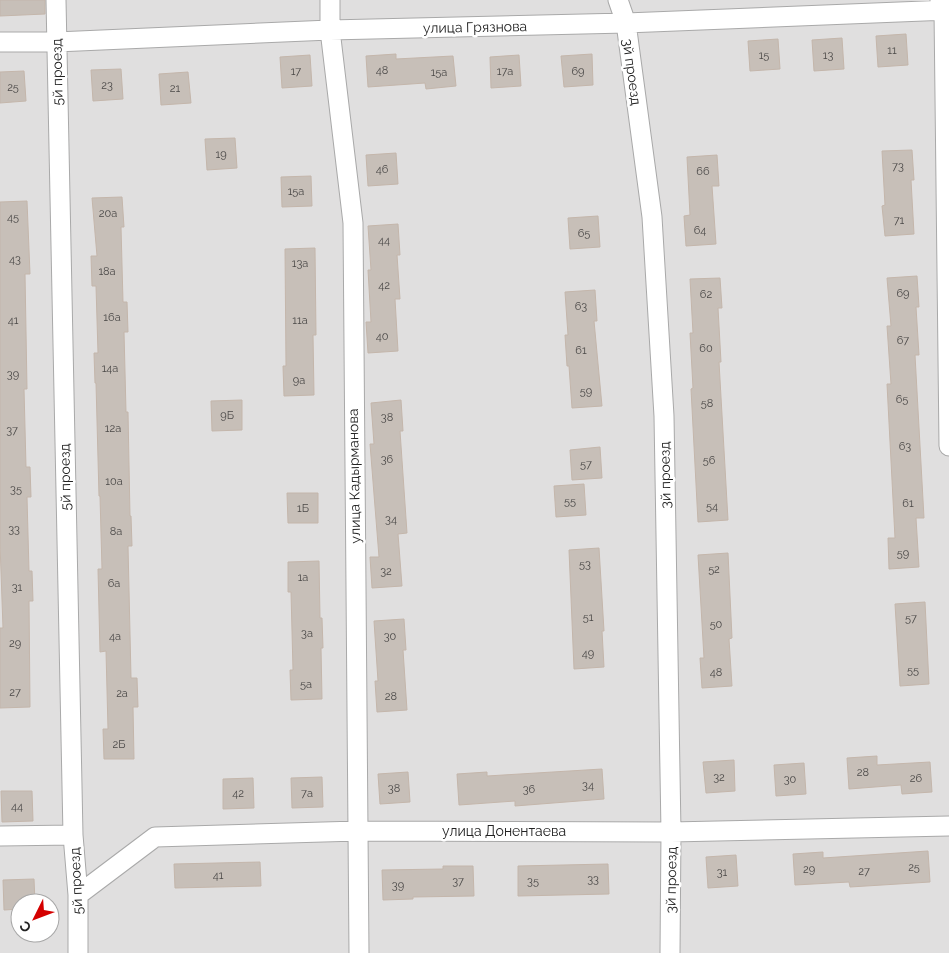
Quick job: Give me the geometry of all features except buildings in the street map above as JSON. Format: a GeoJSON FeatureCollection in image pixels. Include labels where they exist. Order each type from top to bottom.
{"type":"FeatureCollection","features":[{"type":"Feature","properties":{"kind":"street","name":"5й проезд"},"geometry":{"type":"LineString","coordinates":[[56,0],[73,835],[78,895],[78,953]]}},
{"type":"Feature","properties":{"kind":"street","name":"улица Кадырманова"},"geometry":{"type":"LineString","coordinates":[[330,0],[330,30],[353,223],[359,953]]}},
{"type":"Feature","properties":{"kind":"street","name":"3й проезд"},"geometry":{"type":"LineString","coordinates":[[618,0],[626,23],[652,217],[664,416],[672,832],[670,953]]}},
{"type":"Feature","properties":{"kind":"street","name":"улица Грязнова"},"geometry":{"type":"LineString","coordinates":[[0,42],[56,42],[330,30],[626,23],[944,7]]}},
{"type":"Feature","properties":{"kind":"street"},"geometry":{"type":"LineString","coordinates":[[944,7],[949,446]]}},
{"type":"Feature","properties":{"kind":"street","name":"улица Донентаева"},"geometry":{"type":"LineString","coordinates":[[78,895],[155,837],[358,831],[672,832],[949,826]]}},
{"type":"Feature","properties":{"kind":"street"},"geometry":{"type":"LineString","coordinates":[[0,836],[73,835]]}},
{"type":"Feature","properties":{"kind":"shaded area"},"geometry":{"type":"Polygon","coordinates":[[[0,0],[949,0],[949,953],[0,953],[0,0]]]}}]}
